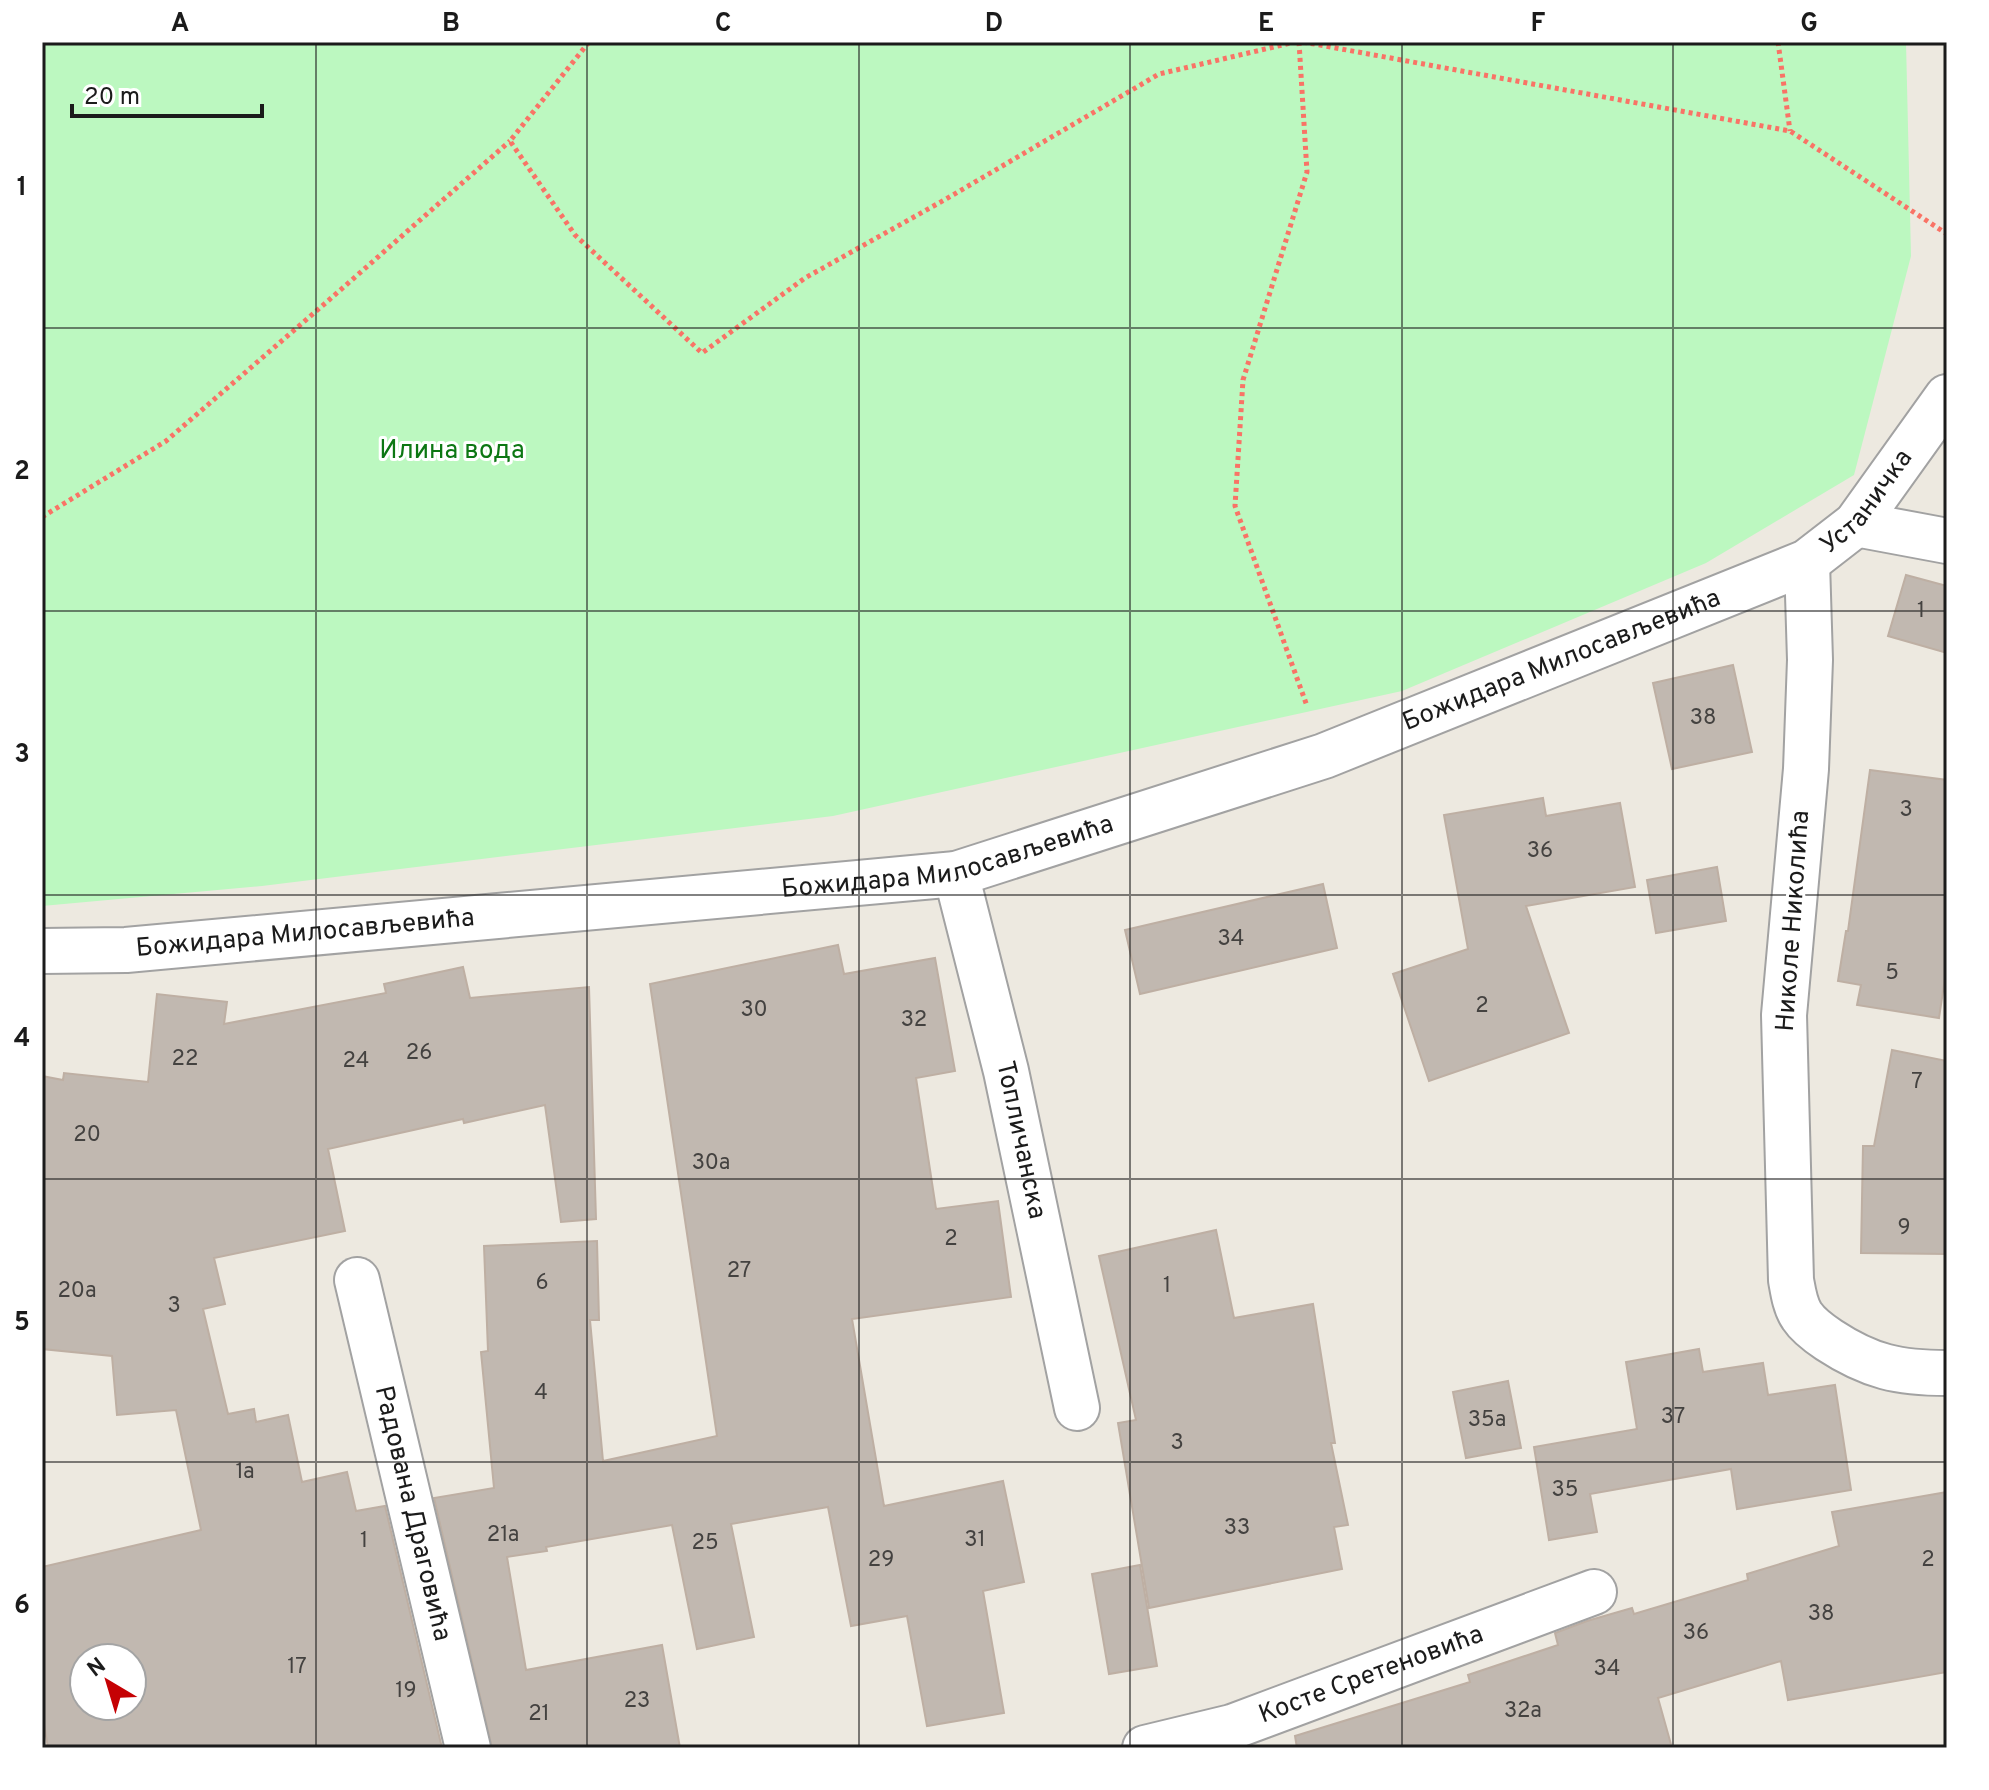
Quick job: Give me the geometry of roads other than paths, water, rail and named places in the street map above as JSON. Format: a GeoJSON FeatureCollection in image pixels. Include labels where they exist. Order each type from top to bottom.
{"type":"FeatureCollection","features":[{"type":"Feature","properties":{"kind":"street","name":"Устаничка"},"geometry":{"type":"LineString","coordinates":[[1807,562],[1856,524],[1947,397]]}},
{"type":"Feature","properties":{"kind":"street"},"geometry":{"type":"LineString","coordinates":[[1856,524],[1947,541]]}},
{"type":"Feature","properties":{"kind":"street","name":"Божидара Милосављевића"},"geometry":{"type":"LineString","coordinates":[[42,951],[126,950],[956,874],[1324,756],[1807,562]]}},
{"type":"Feature","properties":{"kind":"street","name":"Николе Николића"},"geometry":{"type":"LineString","coordinates":[[1807,562],[1810,660],[1806,769],[1784,1015],[1791,1280],[1801,1315],[1820,1334],[1853,1356],[1881,1367],[1918,1373],[1947,1373]]}},
{"type":"Feature","properties":{"kind":"street","name":"Топличанска"},"geometry":{"type":"LineString","coordinates":[[956,874],[1006,1071],[1077,1408]]}},
{"type":"Feature","properties":{"kind":"street","name":"Радована Драговића"},"geometry":{"type":"LineString","coordinates":[[357,1280],[468,1748]]}},
{"type":"Feature","properties":{"kind":"street","name":"Косте Сретеновића"},"geometry":{"type":"LineString","coordinates":[[1145,1748],[1232,1727],[1594,1592]]}},
{"type":"Feature","properties":{"kind":"park label","name":"Илина вода"},"geometry":{"type":"Point","coordinates":[452,451]}}]}
